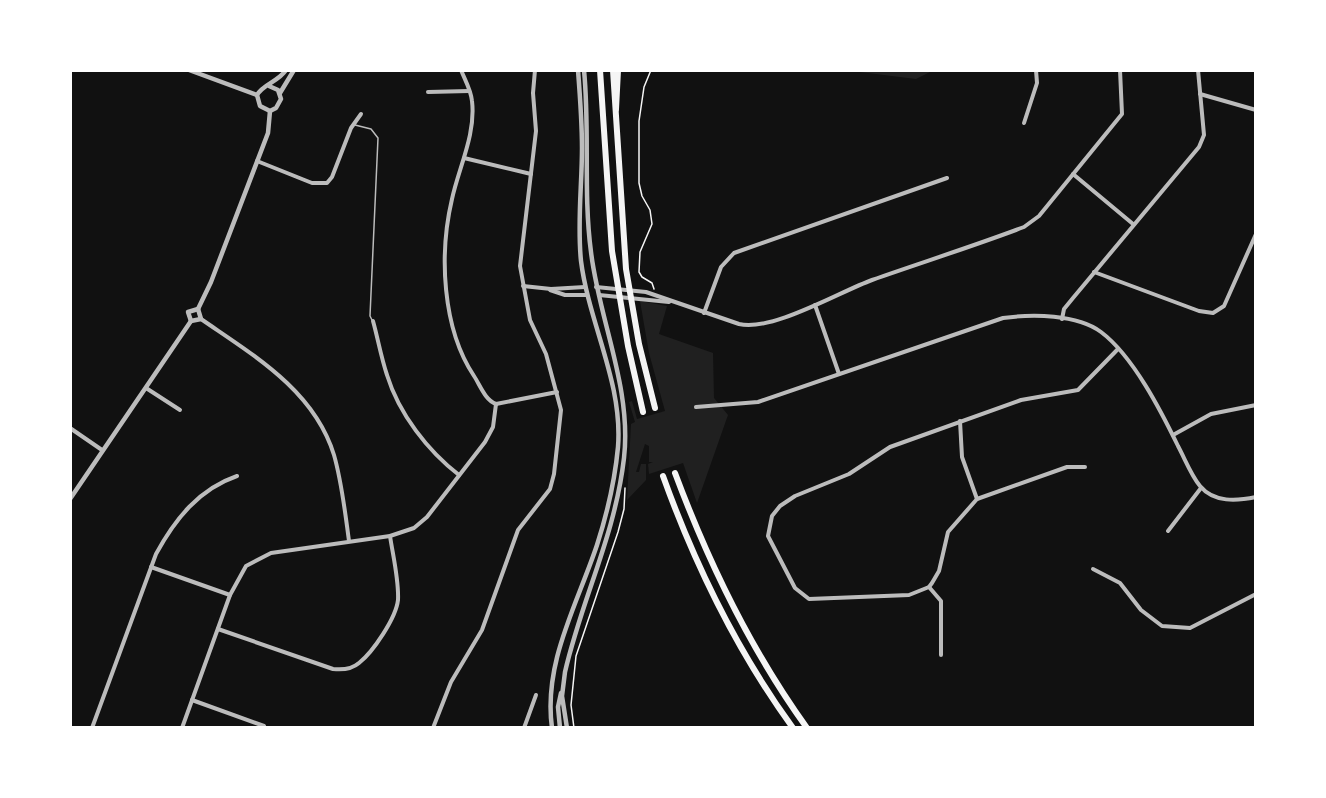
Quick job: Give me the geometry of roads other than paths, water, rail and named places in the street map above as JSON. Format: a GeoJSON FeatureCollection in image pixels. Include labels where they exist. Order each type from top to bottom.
{"type":"FeatureCollection","features":[{"type":"Feature","properties":{"kind":"highway"},"geometry":{"type":"LineString","coordinates":[[600,70],[612,251],[628,346],[643,412]]}},
{"type":"Feature","properties":{"kind":"highway"},"geometry":{"type":"LineString","coordinates":[[613,70],[614,116],[626,269],[639,344],[654,408]]}},
{"type":"Feature","properties":{"kind":"highway"},"geometry":{"type":"LineString","coordinates":[[614,116],[619,101],[618,70]]}},
{"type":"Feature","properties":{"kind":"highway"},"geometry":{"type":"LineString","coordinates":[[675,473],[698,533],[731,606],[761,658],[807,728]]}},
{"type":"Feature","properties":{"kind":"highway"},"geometry":{"type":"LineString","coordinates":[[663,476],[682,529],[722,612],[749,663],[793,728]]}},
{"type":"Feature","properties":{"kind":"street"},"geometry":{"type":"LineString","coordinates":[[189,70],[257,95]]}},
{"type":"Feature","properties":{"kind":"street"},"geometry":{"type":"LineString","coordinates":[[257,95],[286,70]]}},
{"type":"Feature","properties":{"kind":"street"},"geometry":{"type":"LineString","coordinates":[[270,111],[279,106],[280,93],[294,70]]}},
{"type":"Feature","properties":{"kind":"street"},"geometry":{"type":"LineString","coordinates":[[461,70],[469,91],[472,108],[464,158],[450,208],[444,280],[460,353],[488,399],[496,404],[557,392]]}},
{"type":"Feature","properties":{"kind":"street"},"geometry":{"type":"LineString","coordinates":[[433,728],[451,682],[482,630],[518,530],[552,483],[562,416],[546,354],[530,320],[520,266],[536,131],[533,95],[535,70]]}},
{"type":"Feature","properties":{"kind":"street"},"geometry":{"type":"LineString","coordinates":[[552,728],[550,692],[554,667],[600,534],[618,448],[613,389],[585,287],[580,246],[582,148],[578,70]]}},
{"type":"Feature","properties":{"kind":"street"},"geometry":{"type":"LineString","coordinates":[[560,728],[558,707],[569,655],[607,543],[624,458],[623,401],[597,295],[588,222],[588,129],[584,70]]}},
{"type":"Feature","properties":{"kind":"street"},"geometry":{"type":"LineString","coordinates":[[1024,123],[1037,83],[1036,70]]}},
{"type":"Feature","properties":{"kind":"street"},"geometry":{"type":"LineString","coordinates":[[523,286],[639,290],[749,326],[814,305],[870,281],[1024,228],[1039,216],[1122,114],[1120,70]]}},
{"type":"Feature","properties":{"kind":"street"},"geometry":{"type":"LineString","coordinates":[[1062,320],[1064,309],[1199,147],[1204,135],[1197,70]]}},
{"type":"Feature","properties":{"kind":"street"},"geometry":{"type":"LineString","coordinates":[[269,86],[280,93]]}},
{"type":"Feature","properties":{"kind":"street"},"geometry":{"type":"LineString","coordinates":[[428,92],[469,91]]}},
{"type":"Feature","properties":{"kind":"street"},"geometry":{"type":"LineString","coordinates":[[1200,94],[1256,110]]}},
{"type":"Feature","properties":{"kind":"street"},"geometry":{"type":"LineString","coordinates":[[257,95],[260,106],[270,111]]}},
{"type":"Feature","properties":{"kind":"street"},"geometry":{"type":"LineString","coordinates":[[270,111],[268,133],[211,282],[198,309],[201,319],[284,379],[315,414],[333,453],[341,485],[349,541]]}},
{"type":"Feature","properties":{"kind":"street"},"geometry":{"type":"LineString","coordinates":[[256,161],[312,183],[327,183],[332,177],[353,124],[361,114]]}},
{"type":"Feature","properties":{"kind":"street"},"geometry":{"type":"LineString","coordinates":[[464,158],[531,174]]}},
{"type":"Feature","properties":{"kind":"street"},"geometry":{"type":"LineString","coordinates":[[1073,174],[1133,224]]}},
{"type":"Feature","properties":{"kind":"street"},"geometry":{"type":"LineString","coordinates":[[704,313],[721,267],[734,253],[947,178]]}},
{"type":"Feature","properties":{"kind":"street"},"geometry":{"type":"LineString","coordinates":[[1094,272],[1199,311],[1213,312],[1224,306],[1256,234]]}},
{"type":"Feature","properties":{"kind":"street"},"geometry":{"type":"LineString","coordinates":[[544,288],[565,295],[609,295],[678,304]]}},
{"type":"Feature","properties":{"kind":"street"},"geometry":{"type":"LineString","coordinates":[[814,305],[839,374]]}},
{"type":"Feature","properties":{"kind":"street"},"geometry":{"type":"LineString","coordinates":[[191,321],[188,312],[198,309]]}},
{"type":"Feature","properties":{"kind":"street"},"geometry":{"type":"LineString","coordinates":[[696,407],[758,402],[1003,318],[1062,320],[1097,330],[1118,349],[1173,435],[1201,488],[1224,500],[1235,501],[1256,497]]}},
{"type":"Feature","properties":{"kind":"street"},"geometry":{"type":"LineString","coordinates":[[70,499],[191,321],[201,319]]}},
{"type":"Feature","properties":{"kind":"street"},"geometry":{"type":"LineString","coordinates":[[373,321],[386,374],[400,403],[430,450],[459,475]]}},
{"type":"Feature","properties":{"kind":"street"},"geometry":{"type":"LineString","coordinates":[[1085,467],[1067,467],[977,500],[948,532],[939,572],[928,587],[909,595],[809,599],[795,588],[771,543],[769,526],[776,509],[802,492],[849,474],[890,447],[1021,400],[1078,390],[1118,349]]}},
{"type":"Feature","properties":{"kind":"street"},"geometry":{"type":"LineString","coordinates":[[146,388],[180,410]]}},
{"type":"Feature","properties":{"kind":"street"},"geometry":{"type":"LineString","coordinates":[[182,728],[230,595],[241,572],[254,560],[280,551],[390,536],[420,525],[489,435],[496,404]]}},
{"type":"Feature","properties":{"kind":"street"},"geometry":{"type":"LineString","coordinates":[[1173,435],[1211,414],[1256,405]]}},
{"type":"Feature","properties":{"kind":"street"},"geometry":{"type":"LineString","coordinates":[[960,422],[962,457],[977,500]]}},
{"type":"Feature","properties":{"kind":"street"},"geometry":{"type":"LineString","coordinates":[[70,428],[102,450]]}},
{"type":"Feature","properties":{"kind":"street"},"geometry":{"type":"LineString","coordinates":[[92,728],[151,567],[166,536],[180,515],[203,493],[237,476]]}},
{"type":"Feature","properties":{"kind":"street"},"geometry":{"type":"LineString","coordinates":[[1168,531],[1201,488]]}},
{"type":"Feature","properties":{"kind":"street"},"geometry":{"type":"LineString","coordinates":[[218,629],[333,669],[348,668],[358,664],[388,625],[396,608],[398,594],[390,536]]}},
{"type":"Feature","properties":{"kind":"street"},"geometry":{"type":"LineString","coordinates":[[151,567],[230,595]]}},
{"type":"Feature","properties":{"kind":"street"},"geometry":{"type":"LineString","coordinates":[[1093,569],[1120,583],[1141,610],[1162,627],[1190,628],[1256,594]]}},
{"type":"Feature","properties":{"kind":"street"},"geometry":{"type":"LineString","coordinates":[[928,587],[941,601],[941,655]]}},
{"type":"Feature","properties":{"kind":"street"},"geometry":{"type":"LineString","coordinates":[[562,687],[567,728]]}},
{"type":"Feature","properties":{"kind":"street"},"geometry":{"type":"LineString","coordinates":[[524,728],[536,695]]}},
{"type":"Feature","properties":{"kind":"street"},"geometry":{"type":"LineString","coordinates":[[192,700],[264,726]]}},
{"type":"Feature","properties":{"kind":"lane"},"geometry":{"type":"LineString","coordinates":[[353,124],[371,129],[378,138],[370,316],[373,321]]}}]}
